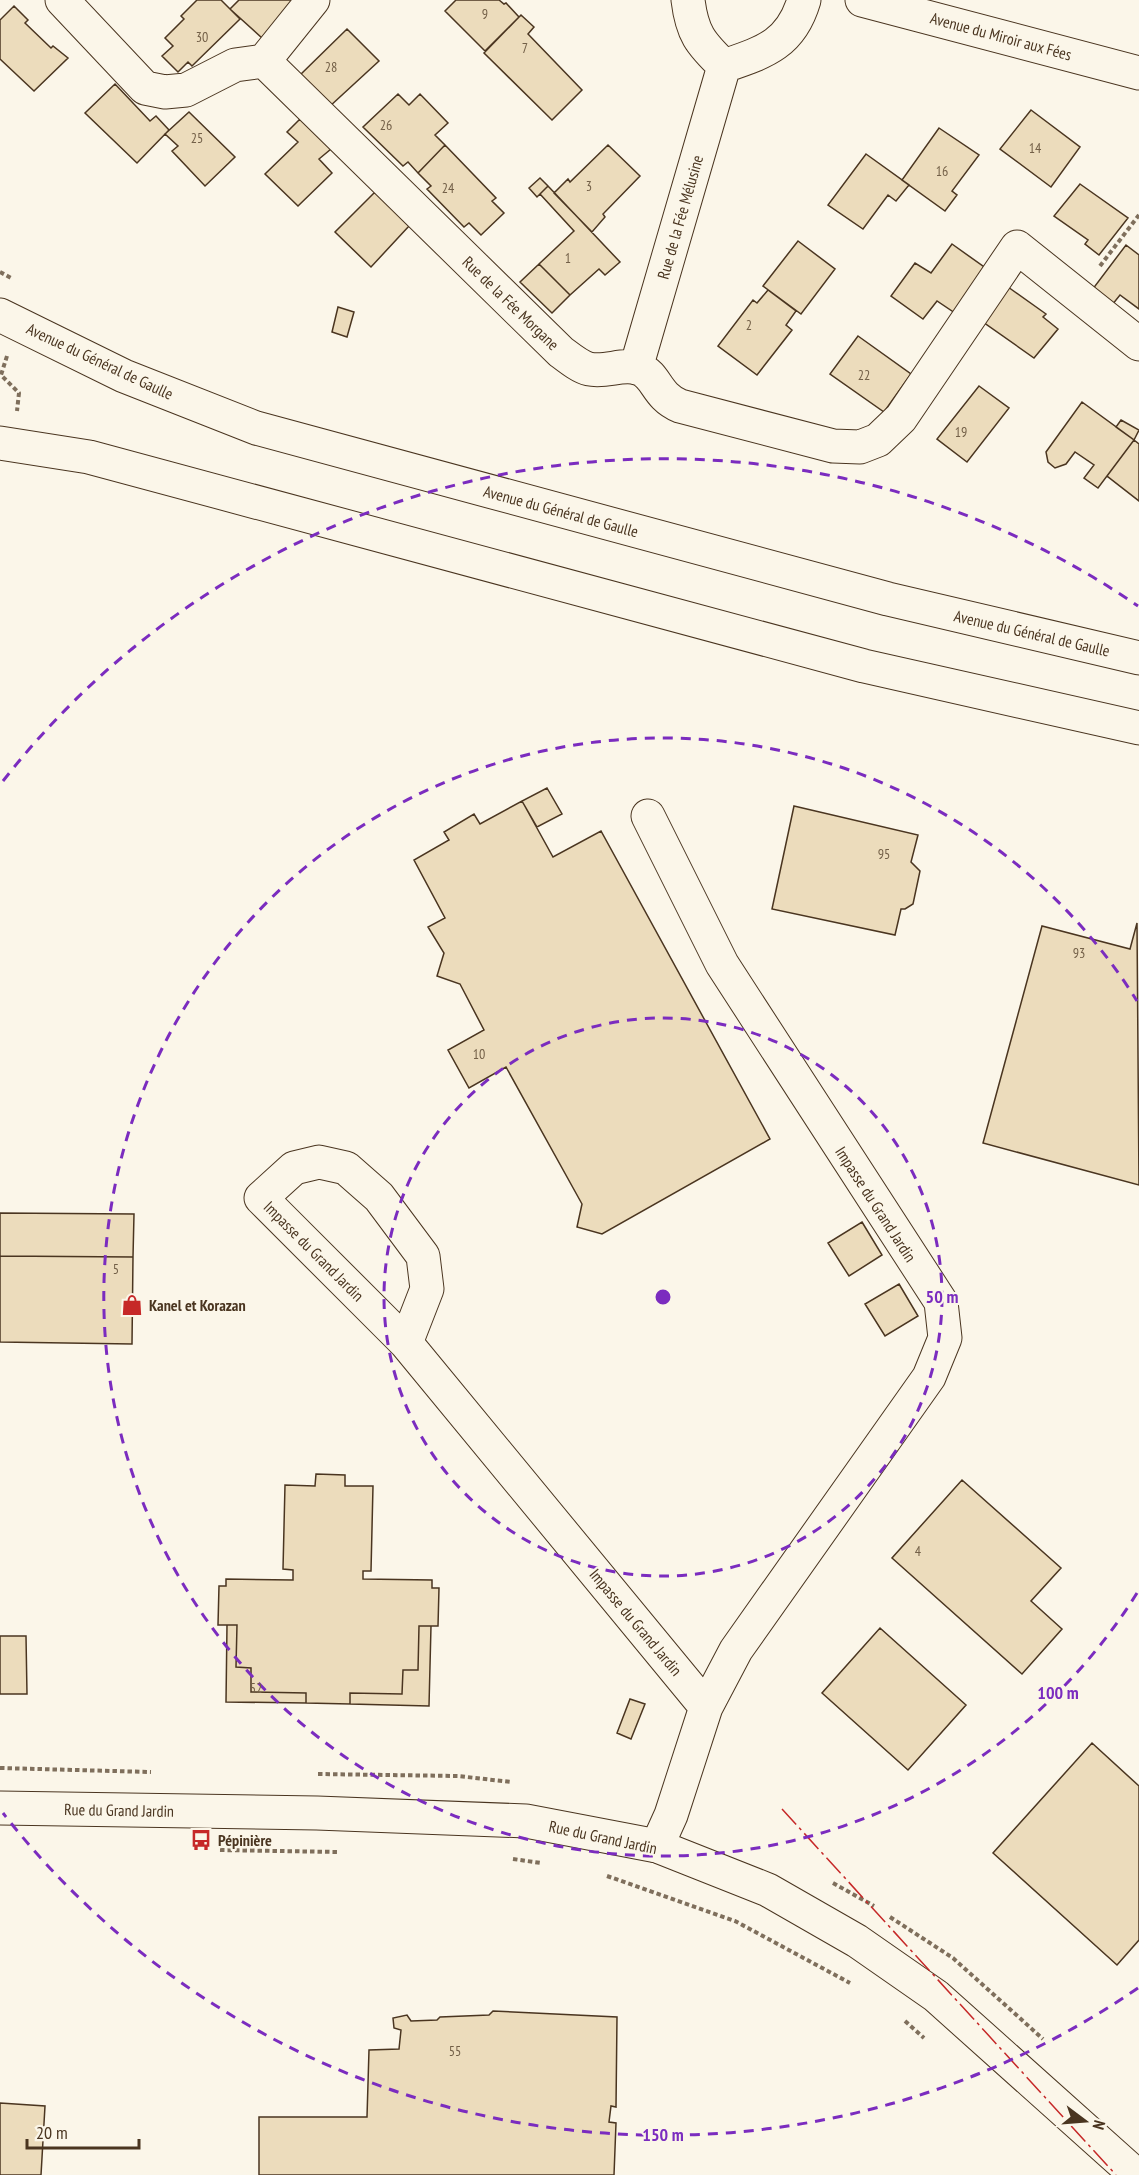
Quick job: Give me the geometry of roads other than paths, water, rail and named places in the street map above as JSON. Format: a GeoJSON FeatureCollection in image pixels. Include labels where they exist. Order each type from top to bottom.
{"type":"FeatureCollection","features":[{"type":"Feature","properties":{"kind":"street"},"geometry":{"type":"LineString","coordinates":[[62,0],[145,88],[165,92],[186,90],[235,65],[264,61],[312,0]]}},
{"type":"Feature","properties":{"kind":"street"},"geometry":{"type":"LineString","coordinates":[[688,0],[691,26],[707,50],[724,66],[759,54],[780,41],[794,27],[804,0]]}},
{"type":"Feature","properties":{"kind":"street","name":"Avenue du Miroir aux Fées"},"geometry":{"type":"LineString","coordinates":[[862,0],[1139,73]]}},
{"type":"Feature","properties":{"kind":"street","name":"Rue de la Fée Morgane"},"geometry":{"type":"LineString","coordinates":[[264,61],[561,352],[588,369],[605,370],[629,365],[636,368]]}},
{"type":"Feature","properties":{"kind":"street","name":"Rue de la Fée Mélusine"},"geometry":{"type":"LineString","coordinates":[[636,368],[724,66]]}},
{"type":"Feature","properties":{"kind":"street"},"geometry":{"type":"LineString","coordinates":[[636,368],[642,369],[667,400],[680,406],[833,446],[860,447],[878,440],[901,418],[1017,247],[1139,344]]}},
{"type":"Feature","properties":{"kind":"street","name":"Avenue du Général de Gaulle"},"geometry":{"type":"LineString","coordinates":[[10,320],[124,375],[256,428],[888,599],[1139,658]]}},
{"type":"Feature","properties":{"kind":"street"},"geometry":{"type":"LineString","coordinates":[[7,443],[89,457],[864,666],[1139,728]]}},
{"type":"Feature","properties":{"kind":"street","name":"Impasse du Grand Jardin"},"geometry":{"type":"LineString","coordinates":[[648,816],[722,964],[941,1302],[945,1338],[929,1377],[736,1650],[706,1707],[671,1815],[657,1846]]}},
{"type":"Feature","properties":{"kind":"street","name":"Impasse du Grand Jardin"},"geometry":{"type":"LineString","coordinates":[[406,1343],[427,1289],[423,1256],[379,1197],[346,1168],[319,1162],[294,1168],[261,1198],[406,1343],[706,1707]]}},
{"type":"Feature","properties":{"kind":"street","name":"Rue du Grand Jardin"},"geometry":{"type":"LineString","coordinates":[[0,1808],[317,1813],[526,1821],[657,1846],[768,1890],[856,1941],[936,1996],[1136,2175]]}},
{"type":"Feature","properties":{"kind":"place","name":"Kanel et Korazan"},"geometry":{"type":"Point","coordinates":[132,1305]}},
{"type":"Feature","properties":{"kind":"place","name":"Pépinière"},"geometry":{"type":"Point","coordinates":[201,1840]}}]}
